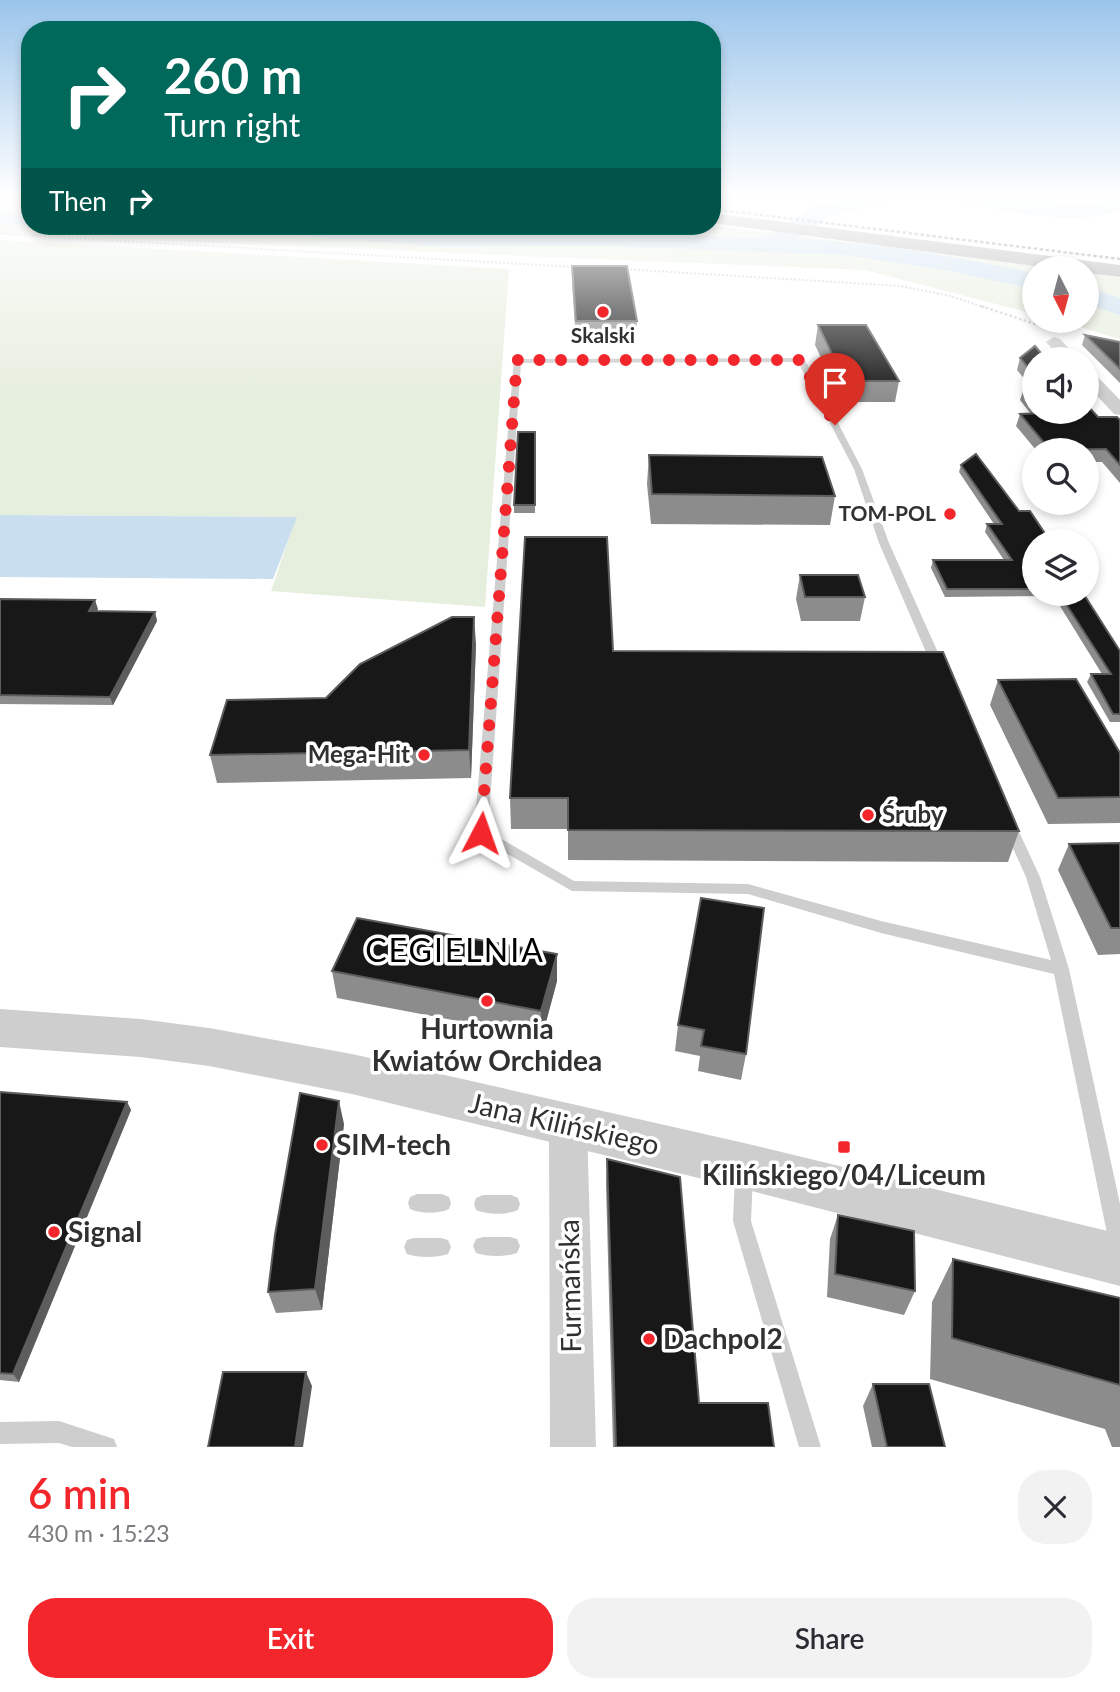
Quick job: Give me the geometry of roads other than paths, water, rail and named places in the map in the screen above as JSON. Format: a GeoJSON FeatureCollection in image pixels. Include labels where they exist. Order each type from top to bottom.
{"type":"FeatureCollection","features":[{"type":"Feature","properties":{"kind":"main road"},"geometry":{"type":"LineString","coordinates":[[1081,266],[1120,271]]}},
{"type":"Feature","properties":{"kind":"street"},"geometry":{"type":"LineString","coordinates":[[1054,335],[1062,347]]}},
{"type":"Feature","properties":{"kind":"street"},"geometry":{"type":"LineString","coordinates":[[1099,388],[1120,410]]}},
{"type":"Feature","properties":{"kind":"street","name":"Jana Kilińskiego"},"geometry":{"type":"LineString","coordinates":[[0,1028],[140,1038],[209,1047],[352,1074],[744,1166],[1120,1260]]}},
{"type":"Feature","properties":{"kind":"street","name":"Furmańska"},"geometry":{"type":"LineString","coordinates":[[568,1125],[573,1447]]}},
{"type":"Feature","properties":{"kind":"lane"},"geometry":{"type":"LineString","coordinates":[[944,679],[884,543],[858,469],[801,360],[517,360],[481,833],[572,886],[748,889],[881,927],[1061,969]]}},
{"type":"Feature","properties":{"kind":"lane"},"geometry":{"type":"LineString","coordinates":[[1005,815],[1033,877],[1061,969],[1120,1248]]}},
{"type":"Feature","properties":{"kind":"lane"},"geometry":{"type":"LineString","coordinates":[[744,1166],[742,1221],[810,1447]]}},
{"type":"Feature","properties":{"kind":"lane"},"geometry":{"type":"LineString","coordinates":[[417,1203],[442,1203]]}},
{"type":"Feature","properties":{"kind":"lane"},"geometry":{"type":"LineString","coordinates":[[483,1204],[511,1204]]}},
{"type":"Feature","properties":{"kind":"lane"},"geometry":{"type":"LineString","coordinates":[[483,1246],[510,1246]]}},
{"type":"Feature","properties":{"kind":"lane"},"geometry":{"type":"LineString","coordinates":[[414,1247],[441,1247]]}},
{"type":"Feature","properties":{"kind":"lane"},"geometry":{"type":"LineString","coordinates":[[0,1433],[59,1432],[106,1447]]}},
{"type":"Feature","properties":{"kind":"water"},"geometry":{"type":"Polygon","coordinates":[[[0,515],[297,517],[273,579],[0,577],[0,515]]]}},
{"type":"Feature","properties":{"kind":"waterway"},"geometry":{"type":"LineString","coordinates":[[962,266],[1022,278]]}},
{"type":"Feature","properties":{"kind":"waterway"},"geometry":{"type":"LineString","coordinates":[[1099,299],[1120,307]]}},
{"type":"Feature","properties":{"kind":"place","name":"Skalski"},"geometry":{"type":"Point","coordinates":[603,312]}},
{"type":"Feature","properties":{"kind":"place","name":"TOM-POL"},"geometry":{"type":"Point","coordinates":[950,514]}},
{"type":"Feature","properties":{"kind":"place","name":"Mega-Hit"},"geometry":{"type":"Point","coordinates":[424,755]}},
{"type":"Feature","properties":{"kind":"place","name":"Śruby"},"geometry":{"type":"Point","coordinates":[868,815]}},
{"type":"Feature","properties":{"kind":"place","name":"Hurtownia Kwiatów Orchidea"},"geometry":{"type":"Point","coordinates":[487,1001]}},
{"type":"Feature","properties":{"kind":"place","name":"SIM-tech"},"geometry":{"type":"Point","coordinates":[322,1145]}},
{"type":"Feature","properties":{"kind":"place","name":"Kilińskiego/04/Liceum"},"geometry":{"type":"Point","coordinates":[844,1147]}},
{"type":"Feature","properties":{"kind":"place","name":"Signal"},"geometry":{"type":"Point","coordinates":[54,1232]}},
{"type":"Feature","properties":{"kind":"place","name":"Dachpol2"},"geometry":{"type":"Point","coordinates":[649,1339]}},
{"type":"Feature","properties":{"kind":"district","name":"CEGIELNIA"},"geometry":{"type":"Point","coordinates":[455,951]}}]}
